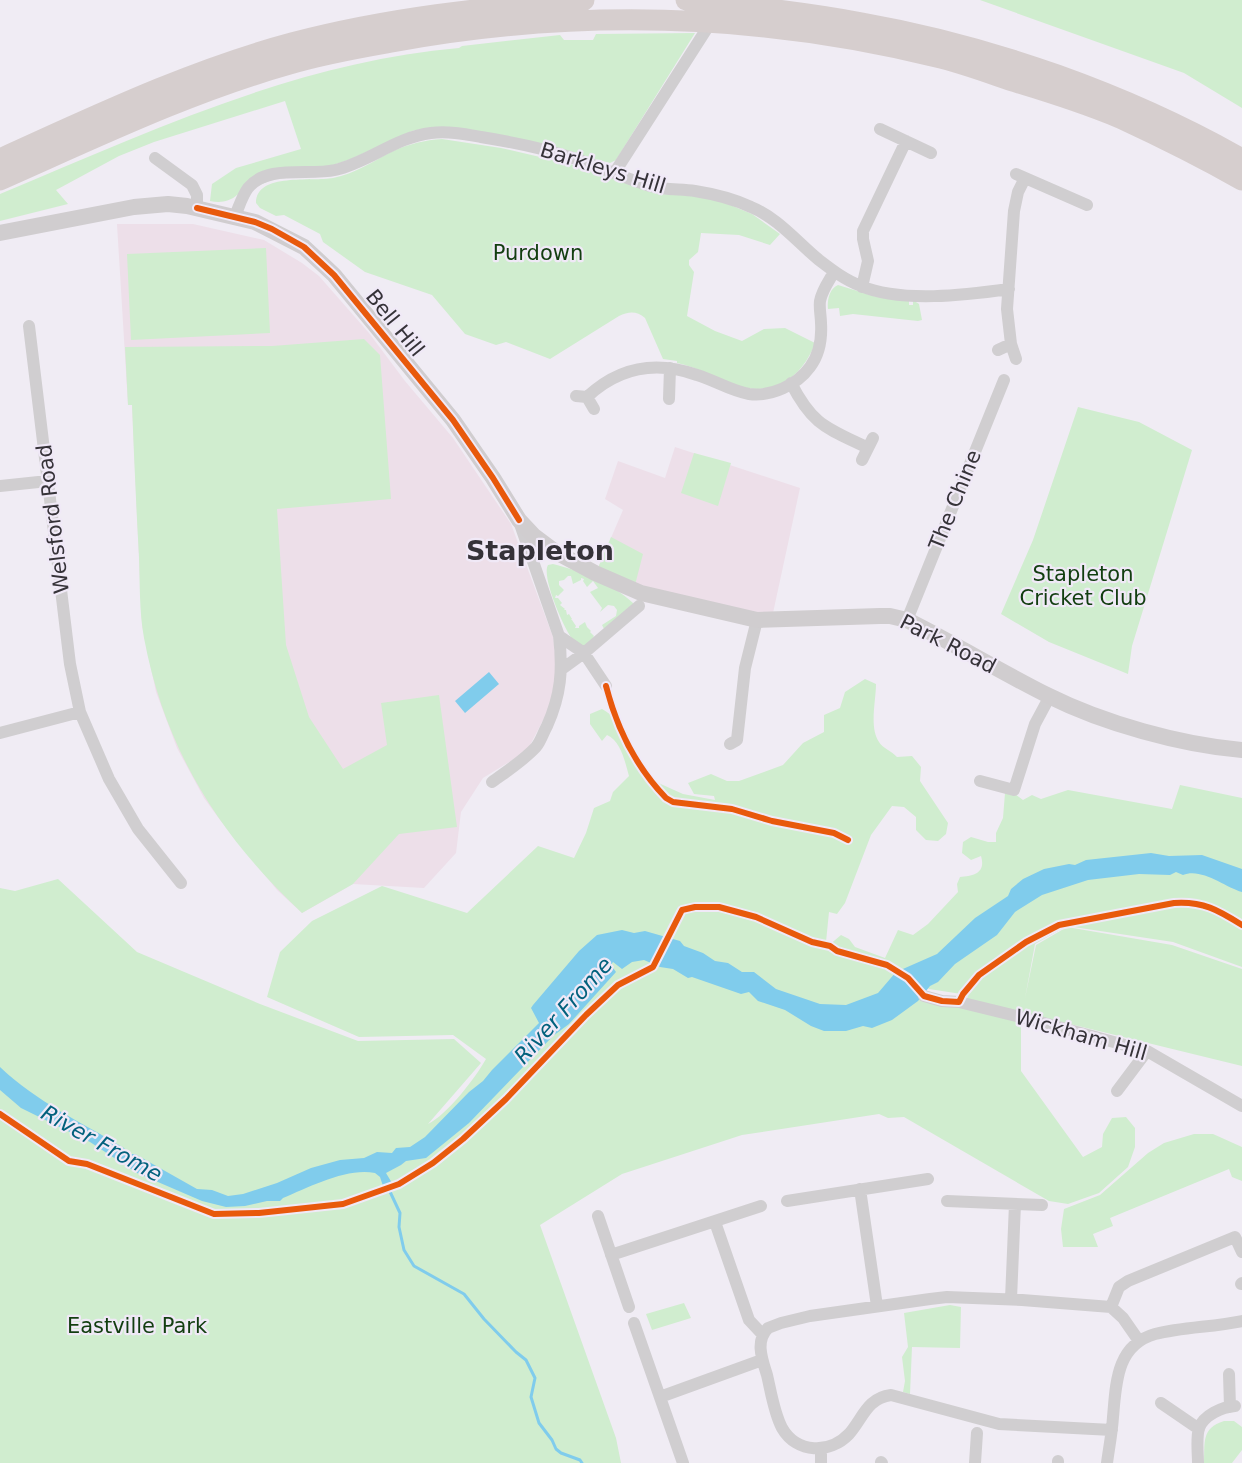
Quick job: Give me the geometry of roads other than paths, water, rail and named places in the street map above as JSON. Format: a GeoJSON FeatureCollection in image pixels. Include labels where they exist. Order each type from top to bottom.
{"type":"FeatureCollection","features":[{"type":"Feature","properties":{"kind":"highway"},"geometry":{"type":"LineString","coordinates":[[0,159],[101,113],[218,66],[290,44],[351,29],[500,6],[584,0]]}},
{"type":"Feature","properties":{"kind":"highway"},"geometry":{"type":"LineString","coordinates":[[686,0],[795,12],[864,23],[950,43],[1059,75],[1127,103],[1242,159]]}},
{"type":"Feature","properties":{"kind":"highway"},"geometry":{"type":"LineString","coordinates":[[0,180],[224,84],[292,63],[412,38],[504,24],[582,19],[641,19],[683,20],[793,30],[942,58],[1055,94],[1119,118],[1242,180]]}},
{"type":"Feature","properties":{"kind":"main road","name":"Bell Hill"},"geometry":{"type":"LineString","coordinates":[[0,233],[134,207],[168,204],[197,208],[255,222],[303,247],[334,275],[453,420],[519,520],[547,546]]}},
{"type":"Feature","properties":{"kind":"main road","name":"Park Road"},"geometry":{"type":"LineString","coordinates":[[547,546],[574,563],[633,590],[757,620],[880,616],[907,620],[1050,696],[1143,730],[1189,742],[1242,750]]}},
{"type":"Feature","properties":{"kind":"street"},"geometry":{"type":"LineString","coordinates":[[615,172],[726,0]]}},
{"type":"Feature","properties":{"kind":"street"},"geometry":{"type":"LineString","coordinates":[[880,129],[931,153]]}},
{"type":"Feature","properties":{"kind":"street","name":"Barkleys Hill"},"geometry":{"type":"LineString","coordinates":[[235,216],[247,189],[254,182],[266,176],[341,169],[408,138],[435,132],[462,134],[534,147],[652,186],[695,191],[750,206],[783,227],[802,247],[834,272],[862,287],[897,294],[930,296],[958,296],[1009,289]]}},
{"type":"Feature","properties":{"kind":"street"},"geometry":{"type":"LineString","coordinates":[[862,287],[868,261],[862,239],[864,229],[906,141]]}},
{"type":"Feature","properties":{"kind":"street"},"geometry":{"type":"LineString","coordinates":[[155,158],[197,192],[197,208]]}},
{"type":"Feature","properties":{"kind":"street"},"geometry":{"type":"LineString","coordinates":[[1016,359],[1006,316],[1014,211],[1020,176],[1087,205]]}},
{"type":"Feature","properties":{"kind":"street"},"geometry":{"type":"LineString","coordinates":[[594,409],[582,396],[608,380],[627,372],[655,367],[697,374],[749,394],[767,393],[791,383],[807,371],[817,354],[821,333],[820,299],[834,272]]}},
{"type":"Feature","properties":{"kind":"street","name":"Welsford Road"},"geometry":{"type":"LineString","coordinates":[[29,326],[70,664],[80,712],[120,802],[138,829],[181,883]]}},
{"type":"Feature","properties":{"kind":"street"},"geometry":{"type":"LineString","coordinates":[[998,350],[1011,344]]}},
{"type":"Feature","properties":{"kind":"street"},"geometry":{"type":"LineString","coordinates":[[669,399],[670,368]]}},
{"type":"Feature","properties":{"kind":"street","name":"The Chine"},"geometry":{"type":"LineString","coordinates":[[907,620],[1004,380]]}},
{"type":"Feature","properties":{"kind":"street"},"geometry":{"type":"LineString","coordinates":[[791,383],[803,406],[817,421],[871,443],[862,460]]}},
{"type":"Feature","properties":{"kind":"street"},"geometry":{"type":"LineString","coordinates":[[0,486],[48,481]]}},
{"type":"Feature","properties":{"kind":"street"},"geometry":{"type":"LineString","coordinates":[[492,782],[538,745],[558,702],[562,669],[559,636],[519,520]]}},
{"type":"Feature","properties":{"kind":"street"},"geometry":{"type":"LineString","coordinates":[[534,567],[538,555],[547,546]]}},
{"type":"Feature","properties":{"kind":"street"},"geometry":{"type":"LineString","coordinates":[[562,669],[639,606]]}},
{"type":"Feature","properties":{"kind":"street"},"geometry":{"type":"LineString","coordinates":[[730,744],[736,740],[745,668],[757,620]]}},
{"type":"Feature","properties":{"kind":"street"},"geometry":{"type":"LineString","coordinates":[[559,636],[584,653],[606,686]]}},
{"type":"Feature","properties":{"kind":"street"},"geometry":{"type":"LineString","coordinates":[[980,782],[1014,790],[1035,724],[1050,696]]}},
{"type":"Feature","properties":{"kind":"street"},"geometry":{"type":"LineString","coordinates":[[0,733],[80,712]]}},
{"type":"Feature","properties":{"kind":"street","name":"Wickham Hill"},"geometry":{"type":"LineString","coordinates":[[924,996],[1025,1018],[1147,1051],[1242,1106]]}},
{"type":"Feature","properties":{"kind":"street"},"geometry":{"type":"LineString","coordinates":[[1117,1091],[1147,1051]]}},
{"type":"Feature","properties":{"kind":"street","name":"Wickham Hill"},"geometry":{"type":"LineString","coordinates":[[1229,1097],[1242,1100]]}},
{"type":"Feature","properties":{"kind":"street"},"geometry":{"type":"LineString","coordinates":[[787,1201],[928,1179]]}},
{"type":"Feature","properties":{"kind":"street"},"geometry":{"type":"LineString","coordinates":[[860,1189],[877,1306]]}},
{"type":"Feature","properties":{"kind":"street"},"geometry":{"type":"LineString","coordinates":[[947,1201],[1042,1205]]}},
{"type":"Feature","properties":{"kind":"street"},"geometry":{"type":"LineString","coordinates":[[1011,1299],[1015,1204]]}},
{"type":"Feature","properties":{"kind":"street"},"geometry":{"type":"LineString","coordinates":[[611,1255],[760,1206]]}},
{"type":"Feature","properties":{"kind":"street"},"geometry":{"type":"LineString","coordinates":[[598,1216],[629,1306]]}},
{"type":"Feature","properties":{"kind":"street"},"geometry":{"type":"LineString","coordinates":[[715,1222],[748,1320],[763,1335]]}},
{"type":"Feature","properties":{"kind":"street"},"geometry":{"type":"LineString","coordinates":[[1111,1307],[1119,1287],[1124,1282],[1239,1235],[1242,1252]]}},
{"type":"Feature","properties":{"kind":"street"},"geometry":{"type":"LineString","coordinates":[[1112,1430],[999,1424],[904,1397],[888,1396],[868,1406],[854,1428],[843,1439],[821,1449],[802,1446],[784,1431],[762,1360],[760,1349],[763,1335],[768,1328],[804,1317],[877,1306],[947,1298],[1011,1299],[1111,1307],[1123,1318],[1139,1341]]}},
{"type":"Feature","properties":{"kind":"street"},"geometry":{"type":"LineString","coordinates":[[1107,1463],[1117,1377],[1125,1356],[1139,1341],[1158,1334],[1242,1321]]}},
{"type":"Feature","properties":{"kind":"street"},"geometry":{"type":"LineString","coordinates":[[634,1323],[682,1463]]}},
{"type":"Feature","properties":{"kind":"street"},"geometry":{"type":"LineString","coordinates":[[660,1397],[762,1360]]}},
{"type":"Feature","properties":{"kind":"street"},"geometry":{"type":"LineString","coordinates":[[1198,1463],[1199,1429],[1212,1414],[1233,1406],[1229,1374]]}},
{"type":"Feature","properties":{"kind":"street"},"geometry":{"type":"LineString","coordinates":[[1161,1403],[1199,1429]]}},
{"type":"Feature","properties":{"kind":"street"},"geometry":{"type":"LineString","coordinates":[[975,1463],[977,1433]]}},
{"type":"Feature","properties":{"kind":"street"},"geometry":{"type":"LineString","coordinates":[[821,1449],[822,1463]]}},
{"type":"Feature","properties":{"kind":"water"},"geometry":{"type":"Polygon","coordinates":[[[489,672],[499,684],[465,713],[455,701],[489,672]]]}},
{"type":"Feature","properties":{"kind":"water","name":"River Frome"},"geometry":{"type":"Polygon","coordinates":[[[1151,853],[1169,856],[1202,855],[1242,869],[1242,892],[1205,876],[1190,873],[1183,875],[1176,872],[1170,875],[1139,874],[1088,880],[1042,895],[1015,912],[997,935],[955,964],[938,982],[930,986],[918,1001],[892,1020],[872,1028],[863,1026],[846,1031],[824,1031],[785,1010],[758,1001],[749,992],[741,994],[692,977],[688,978],[673,969],[660,967],[644,960],[632,962],[622,969],[613,962],[611,965],[616,972],[569,1024],[553,1036],[469,1123],[426,1158],[406,1161],[386,1173],[392,1183],[383,1186],[380,1177],[375,1173],[364,1172],[341,1175],[280,1201],[226,1207],[202,1201],[137,1173],[90,1142],[21,1108],[0,1090],[0,1067],[29,1091],[124,1148],[128,1154],[135,1154],[197,1189],[212,1190],[228,1196],[243,1194],[277,1183],[311,1168],[340,1160],[364,1158],[377,1152],[392,1153],[396,1148],[410,1147],[425,1137],[539,1023],[531,1008],[579,951],[597,935],[622,930],[634,933],[645,931],[680,941],[684,946],[703,953],[715,961],[728,963],[742,972],[754,972],[776,989],[820,1004],[846,1005],[878,993],[896,972],[937,954],[975,918],[1008,896],[1011,889],[1023,879],[1044,869],[1075,865],[1086,860],[1151,853]]]}},
{"type":"Feature","properties":{"kind":"waterway"},"geometry":{"type":"LineString","coordinates":[[385,1181],[400,1213],[399,1227],[404,1250],[414,1266],[464,1294],[484,1319],[526,1360],[535,1378],[531,1397],[539,1423],[556,1449],[582,1463]]}},
{"type":"Feature","properties":{"kind":"district","name":"Stapleton"},"geometry":{"type":"Point","coordinates":[540,551]}},
{"type":"Feature","properties":{"kind":"park label","name":"Purdown"},"geometry":{"type":"Point","coordinates":[538,253]}},
{"type":"Feature","properties":{"kind":"park label","name":"Stapleton Cricket Club"},"geometry":{"type":"Point","coordinates":[1083,586]}},
{"type":"Feature","properties":{"kind":"park label","name":"Eastville Park"},"geometry":{"type":"Point","coordinates":[137,1326]}}]}
